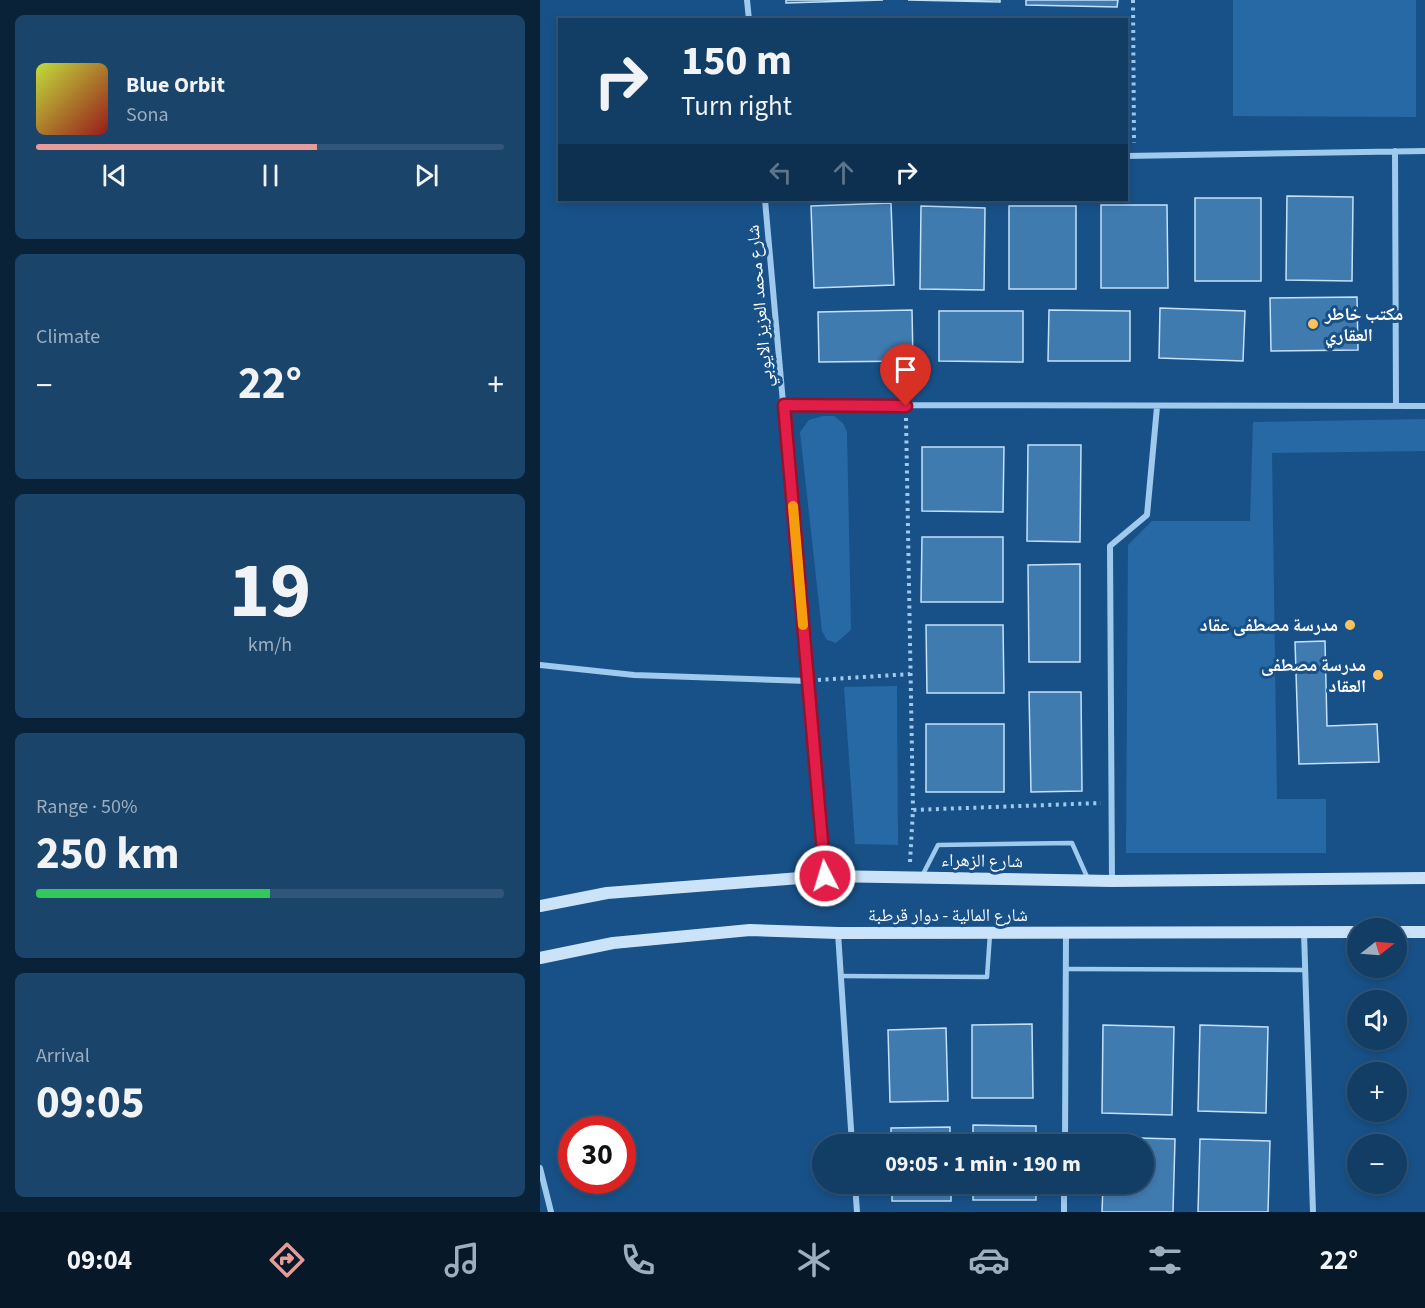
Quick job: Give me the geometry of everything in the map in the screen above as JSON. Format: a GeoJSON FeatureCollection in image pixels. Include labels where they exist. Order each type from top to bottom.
{"type":"FeatureCollection","features":[{"type":"Feature","properties":{"kind":"main road","name":"شارع الزهراء"},"geometry":{"type":"LineString","coordinates":[[540,906],[607,893],[825,876],[1089,881],[1425,878]]}},
{"type":"Feature","properties":{"kind":"main road","name":"شارع المالية - دوار قرطبة"},"geometry":{"type":"LineString","coordinates":[[540,958],[613,943],[750,930],[838,933],[1347,932]]}},
{"type":"Feature","properties":{"kind":"main road"},"geometry":{"type":"LineString","coordinates":[[1407,932],[1425,932]]}},
{"type":"Feature","properties":{"kind":"street"},"geometry":{"type":"LineString","coordinates":[[747,0],[749,18]]}},
{"type":"Feature","properties":{"kind":"street"},"geometry":{"type":"LineString","coordinates":[[1130,156],[1425,151]]}},
{"type":"Feature","properties":{"kind":"street"},"geometry":{"type":"LineString","coordinates":[[1395,152],[1396,406]]}},
{"type":"Feature","properties":{"kind":"street","name":"شارع محمد العزيز الايوبي"},"geometry":{"type":"LineString","coordinates":[[765,201],[825,876]]}},
{"type":"Feature","properties":{"kind":"street"},"geometry":{"type":"LineString","coordinates":[[784,405],[1157,408],[1425,406]]}},
{"type":"Feature","properties":{"kind":"street"},"geometry":{"type":"LineString","coordinates":[[1112,881],[1110,546],[1147,515],[1157,408]]}},
{"type":"Feature","properties":{"kind":"street"},"geometry":{"type":"LineString","coordinates":[[540,665],[634,675],[808,681]]}},
{"type":"Feature","properties":{"kind":"street"},"geometry":{"type":"LineString","coordinates":[[838,933],[851,1134]]}},
{"type":"Feature","properties":{"kind":"street"},"geometry":{"type":"LineString","coordinates":[[1065,1134],[1066,933]]}},
{"type":"Feature","properties":{"kind":"street"},"geometry":{"type":"LineString","coordinates":[[1304,933],[1313,1212]]}},
{"type":"Feature","properties":{"kind":"street"},"geometry":{"type":"LineString","coordinates":[[540,1168],[551,1212]]}},
{"type":"Feature","properties":{"kind":"street"},"geometry":{"type":"LineString","coordinates":[[856,1194],[857,1212]]}},
{"type":"Feature","properties":{"kind":"street"},"geometry":{"type":"LineString","coordinates":[[1064,1194],[1064,1212]]}},
{"type":"Feature","properties":{"kind":"lane"},"geometry":{"type":"LineString","coordinates":[[915,878],[938,845],[1072,843],[1089,881]]}},
{"type":"Feature","properties":{"kind":"lane"},"geometry":{"type":"LineString","coordinates":[[841,976],[987,977],[990,933]]}},
{"type":"Feature","properties":{"kind":"lane"},"geometry":{"type":"LineString","coordinates":[[1065,969],[1305,970]]}},
{"type":"Feature","properties":{"kind":"path"},"geometry":{"type":"LineString","coordinates":[[1130,156],[1133,0]]}},
{"type":"Feature","properties":{"kind":"path"},"geometry":{"type":"LineString","coordinates":[[906,406],[915,878]]}},
{"type":"Feature","properties":{"kind":"path"},"geometry":{"type":"LineString","coordinates":[[808,681],[910,674]]}},
{"type":"Feature","properties":{"kind":"path"},"geometry":{"type":"LineString","coordinates":[[913,810],[1111,803]]}},
{"type":"Feature","properties":{"kind":"shaded area"},"geometry":{"type":"Polygon","coordinates":[[[1233,0],[1416,0],[1416,117],[1233,116],[1233,0]]]}},
{"type":"Feature","properties":{"kind":"shaded area"},"geometry":{"type":"Polygon","coordinates":[[[834,416],[843,423],[847,432],[851,630],[836,643],[827,640],[822,631],[800,432],[809,420],[834,416]]]}},
{"type":"Feature","properties":{"kind":"shaded area"},"geometry":{"type":"Polygon","coordinates":[[[1425,419],[1425,451],[1272,453],[1277,799],[1326,799],[1326,853],[1126,853],[1128,545],[1152,521],[1250,521],[1253,422],[1425,419]]]}},
{"type":"Feature","properties":{"kind":"shaded area"},"geometry":{"type":"Polygon","coordinates":[[[897,686],[898,845],[855,844],[844,687],[897,686]]]}},
{"type":"Feature","properties":{"kind":"building"},"geometry":{"type":"Polygon","coordinates":[[[786,0],[883,0],[786,3],[786,0]]]}},
{"type":"Feature","properties":{"kind":"building"},"geometry":{"type":"Polygon","coordinates":[[[908,0],[1000,0],[1000,2],[908,0]]]}},
{"type":"Feature","properties":{"kind":"building"},"geometry":{"type":"Polygon","coordinates":[[[1026,0],[1118,0],[1117,7],[1026,5],[1026,0]]]}},
{"type":"Feature","properties":{"kind":"building"},"geometry":{"type":"Polygon","coordinates":[[[1287,196],[1353,197],[1352,281],[1286,280],[1287,196]]]}},
{"type":"Feature","properties":{"kind":"building"},"geometry":{"type":"Polygon","coordinates":[[[1195,198],[1261,198],[1261,281],[1195,281],[1195,198]]]}},
{"type":"Feature","properties":{"kind":"building"},"geometry":{"type":"Polygon","coordinates":[[[891,203],[894,285],[814,288],[811,206],[891,203]]]}},
{"type":"Feature","properties":{"kind":"building"},"geometry":{"type":"Polygon","coordinates":[[[1101,205],[1167,205],[1168,288],[1101,288],[1101,205]]]}},
{"type":"Feature","properties":{"kind":"building"},"geometry":{"type":"Polygon","coordinates":[[[921,206],[985,208],[984,290],[920,289],[921,206]]]}},
{"type":"Feature","properties":{"kind":"building"},"geometry":{"type":"Polygon","coordinates":[[[1009,206],[1076,206],[1076,289],[1009,289],[1009,206]]]}},
{"type":"Feature","properties":{"kind":"building"},"geometry":{"type":"Polygon","coordinates":[[[1357,297],[1358,350],[1271,351],[1270,298],[1357,297]]]}},
{"type":"Feature","properties":{"kind":"building"},"geometry":{"type":"Polygon","coordinates":[[[1160,308],[1245,311],[1243,361],[1159,358],[1160,308]]]}},
{"type":"Feature","properties":{"kind":"building"},"geometry":{"type":"Polygon","coordinates":[[[912,310],[913,361],[819,362],[818,312],[912,310]]]}},
{"type":"Feature","properties":{"kind":"building"},"geometry":{"type":"Polygon","coordinates":[[[1049,310],[1130,311],[1130,361],[1048,361],[1049,310]]]}},
{"type":"Feature","properties":{"kind":"building"},"geometry":{"type":"Polygon","coordinates":[[[939,311],[1023,311],[1023,362],[939,361],[939,311]]]}},
{"type":"Feature","properties":{"kind":"building"},"geometry":{"type":"Polygon","coordinates":[[[1028,445],[1081,445],[1080,542],[1027,541],[1028,445]]]}},
{"type":"Feature","properties":{"kind":"building"},"geometry":{"type":"Polygon","coordinates":[[[922,447],[1004,447],[1003,512],[922,511],[922,447]]]}},
{"type":"Feature","properties":{"kind":"building"},"geometry":{"type":"Polygon","coordinates":[[[922,537],[1003,537],[1003,602],[921,602],[922,537]]]}},
{"type":"Feature","properties":{"kind":"building"},"geometry":{"type":"Polygon","coordinates":[[[1080,564],[1080,662],[1029,662],[1028,565],[1080,564]]]}},
{"type":"Feature","properties":{"kind":"building"},"geometry":{"type":"Polygon","coordinates":[[[926,625],[1003,625],[1004,693],[927,693],[926,625]]]}},
{"type":"Feature","properties":{"kind":"building"},"geometry":{"type":"Polygon","coordinates":[[[1325,641],[1327,726],[1377,724],[1379,762],[1299,764],[1295,642],[1325,641]]]}},
{"type":"Feature","properties":{"kind":"building"},"geometry":{"type":"Polygon","coordinates":[[[1029,692],[1081,692],[1082,791],[1031,792],[1029,692]]]}},
{"type":"Feature","properties":{"kind":"building"},"geometry":{"type":"Polygon","coordinates":[[[926,724],[1004,724],[1004,792],[926,792],[926,724]]]}},
{"type":"Feature","properties":{"kind":"building"},"geometry":{"type":"Polygon","coordinates":[[[1032,1024],[1033,1098],[972,1098],[972,1025],[1032,1024]]]}},
{"type":"Feature","properties":{"kind":"building"},"geometry":{"type":"Polygon","coordinates":[[[1103,1025],[1174,1027],[1172,1115],[1102,1113],[1103,1025]]]}},
{"type":"Feature","properties":{"kind":"building"},"geometry":{"type":"Polygon","coordinates":[[[1200,1025],[1268,1027],[1266,1113],[1198,1111],[1200,1025]]]}},
{"type":"Feature","properties":{"kind":"building"},"geometry":{"type":"Polygon","coordinates":[[[946,1028],[948,1101],[890,1102],[888,1030],[946,1028]]]}},
{"type":"Feature","properties":{"kind":"building"},"geometry":{"type":"Polygon","coordinates":[[[973,1125],[1036,1126],[1036,1134],[973,1134],[973,1125]]]}},
{"type":"Feature","properties":{"kind":"building"},"geometry":{"type":"Polygon","coordinates":[[[950,1127],[950,1134],[891,1134],[891,1128],[950,1127]]]}},
{"type":"Feature","properties":{"kind":"building"},"geometry":{"type":"Polygon","coordinates":[[[1154,1138],[1175,1139],[1173,1212],[1102,1212],[1103,1194],[1154,1194],[1154,1138]]]}},
{"type":"Feature","properties":{"kind":"building"},"geometry":{"type":"Polygon","coordinates":[[[1200,1139],[1270,1141],[1268,1212],[1198,1212],[1200,1139]]]}},
{"type":"Feature","properties":{"kind":"building"},"geometry":{"type":"Polygon","coordinates":[[[892,1194],[951,1194],[951,1201],[892,1201],[892,1194]]]}},
{"type":"Feature","properties":{"kind":"building"},"geometry":{"type":"Polygon","coordinates":[[[973,1194],[1036,1194],[1036,1200],[973,1200],[973,1194]]]}},
{"type":"Feature","properties":{"kind":"slow traffic"},"geometry":{"type":"LineString","coordinates":[[793,506],[803,625]]}},
{"type":"Feature","properties":{"kind":"place","name":"مكتب خاطر العقاري"},"geometry":{"type":"Point","coordinates":[1313,324]}},
{"type":"Feature","properties":{"kind":"place","name":"مدرسة مصطفى عقاد"},"geometry":{"type":"Point","coordinates":[1350,625]}},
{"type":"Feature","properties":{"kind":"place","name":"مدرسة مصطفى العقاد"},"geometry":{"type":"Point","coordinates":[1378,675]}},
{"type":"Feature","properties":{"kind":"route"},"geometry":{"type":"LineString","coordinates":[[825,876],[784,405],[906,406]]}}]}
